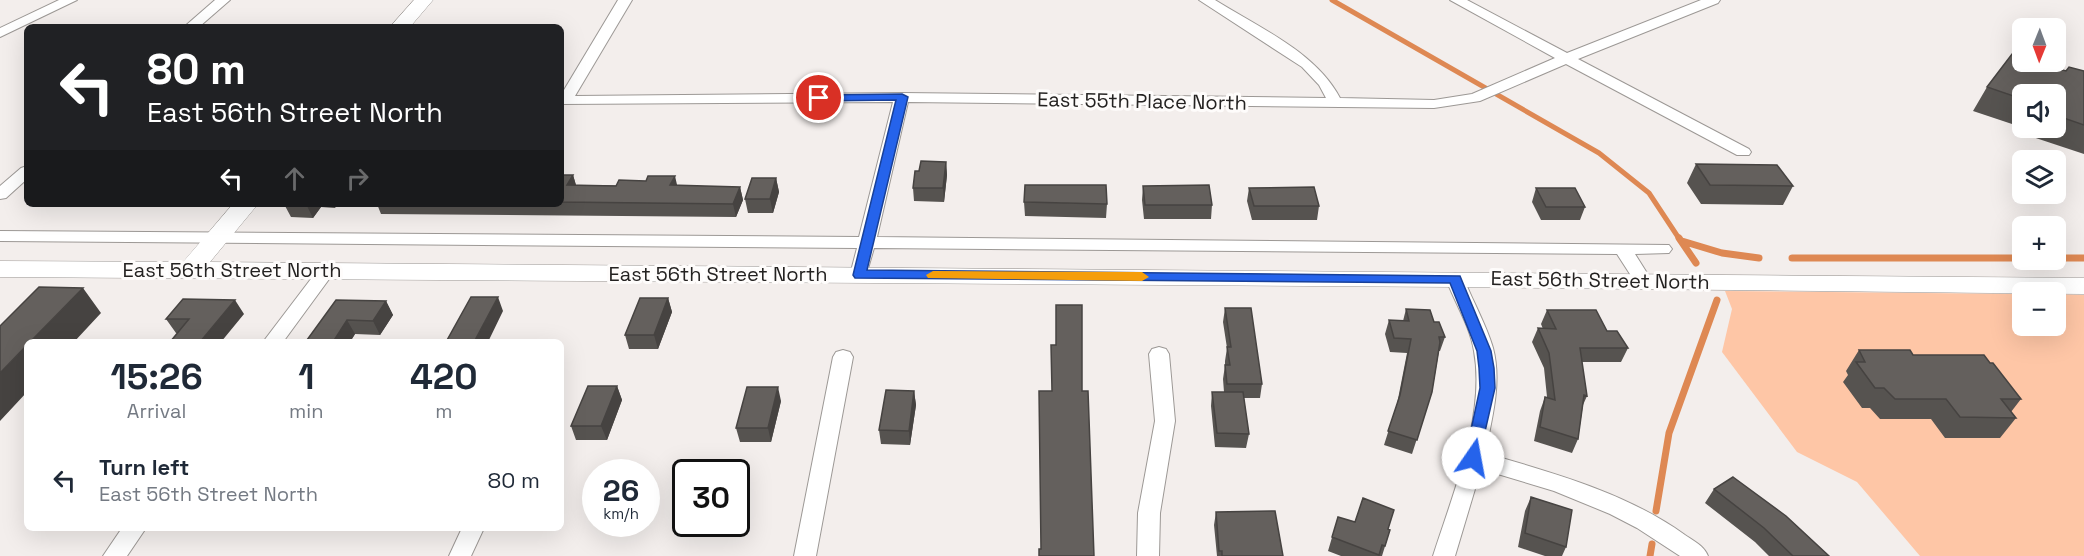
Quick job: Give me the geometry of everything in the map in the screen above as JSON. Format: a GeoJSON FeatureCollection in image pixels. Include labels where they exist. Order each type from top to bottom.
{"type":"FeatureCollection","features":[{"type":"Feature","properties":{"kind":"street"},"geometry":{"type":"LineString","coordinates":[[0,33],[70,0]]}},
{"type":"Feature","properties":{"kind":"street"},"geometry":{"type":"LineString","coordinates":[[195,24],[223,0]]}},
{"type":"Feature","properties":{"kind":"street"},"geometry":{"type":"LineString","coordinates":[[403,24],[424,0]]}},
{"type":"Feature","properties":{"kind":"street","name":"East 55th Place North"},"geometry":{"type":"LineString","coordinates":[[626,0],[565,101],[902,97],[1434,104],[1475,98],[1700,2]]}},
{"type":"Feature","properties":{"kind":"street"},"geometry":{"type":"LineString","coordinates":[[1206,0],[1307,64],[1325,83],[1336,104]]}},
{"type":"Feature","properties":{"kind":"street"},"geometry":{"type":"LineString","coordinates":[[1457,0],[1743,152]]}},
{"type":"Feature","properties":{"kind":"street"},"geometry":{"type":"LineString","coordinates":[[859,275],[902,97]]}},
{"type":"Feature","properties":{"kind":"street"},"geometry":{"type":"LineString","coordinates":[[0,194],[24,174]]}},
{"type":"Feature","properties":{"kind":"street"},"geometry":{"type":"LineString","coordinates":[[190,270],[243,207]]}},
{"type":"Feature","properties":{"kind":"street","name":"East 56th Street North"},"geometry":{"type":"LineString","coordinates":[[0,237],[1663,249]]}},
{"type":"Feature","properties":{"kind":"street"},"geometry":{"type":"LineString","coordinates":[[1623,249],[1643,281]]}},
{"type":"Feature","properties":{"kind":"street","name":"East 56th Street North"},"geometry":{"type":"LineString","coordinates":[[0,269],[1455,279],[2084,286]]}},
{"type":"Feature","properties":{"kind":"street"},"geometry":{"type":"LineString","coordinates":[[275,339],[326,271]]}},
{"type":"Feature","properties":{"kind":"street"},"geometry":{"type":"LineString","coordinates":[[1444,556],[1473,458],[1487,388],[1484,351],[1455,279]]}},
{"type":"Feature","properties":{"kind":"street"},"geometry":{"type":"LineString","coordinates":[[1148,556],[1149,513],[1165,421],[1159,354]]}},
{"type":"Feature","properties":{"kind":"street"},"geometry":{"type":"LineString","coordinates":[[805,556],[843,357]]}},
{"type":"Feature","properties":{"kind":"street"},"geometry":{"type":"LineString","coordinates":[[1473,458],[1599,498],[1634,515],[1682,544],[1696,556]]}},
{"type":"Feature","properties":{"kind":"street"},"geometry":{"type":"LineString","coordinates":[[114,556],[133,531]]}},
{"type":"Feature","properties":{"kind":"street"},"geometry":{"type":"LineString","coordinates":[[460,556],[472,531]]}},
{"type":"Feature","properties":{"kind":"shaded area"},"geometry":{"type":"Polygon","coordinates":[[[1725,291],[2012,294],[2012,336],[2066,336],[2066,294],[2084,295],[2084,556],[1920,556],[1857,482],[1797,452],[1722,352],[1732,309],[1725,291]]]}},
{"type":"Feature","properties":{"kind":"building"},"geometry":{"type":"Polygon","coordinates":[[[2012,54],[2012,72],[2066,72],[2069,67],[2084,71],[2084,125],[2066,119],[2066,84],[2012,84],[2012,96],[1987,87],[2012,54]]]}},
{"type":"Feature","properties":{"kind":"building"},"geometry":{"type":"Polygon","coordinates":[[[921,161],[946,162],[943,188],[913,188],[915,171],[919,171],[921,161]]]}},
{"type":"Feature","properties":{"kind":"building"},"geometry":{"type":"Polygon","coordinates":[[[1696,164],[1777,165],[1793,186],[1710,185],[1696,164]]]}},
{"type":"Feature","properties":{"kind":"building"},"geometry":{"type":"Polygon","coordinates":[[[564,175],[573,175],[567,185],[616,186],[619,180],[646,181],[648,176],[675,176],[670,185],[740,187],[733,204],[564,202],[564,175]]]}},
{"type":"Feature","properties":{"kind":"building"},"geometry":{"type":"Polygon","coordinates":[[[752,178],[776,178],[770,199],[745,199],[752,178]]]}},
{"type":"Feature","properties":{"kind":"building"},"geometry":{"type":"Polygon","coordinates":[[[1025,185],[1106,185],[1107,204],[1024,202],[1025,185]]]}},
{"type":"Feature","properties":{"kind":"building"},"geometry":{"type":"Polygon","coordinates":[[[1209,185],[1212,205],[1145,205],[1143,186],[1209,185]]]}},
{"type":"Feature","properties":{"kind":"building"},"geometry":{"type":"Polygon","coordinates":[[[1314,187],[1319,206],[1254,206],[1249,188],[1314,187]]]}},
{"type":"Feature","properties":{"kind":"building"},"geometry":{"type":"Polygon","coordinates":[[[1536,188],[1575,188],[1585,207],[1546,207],[1536,188]]]}},
{"type":"Feature","properties":{"kind":"building"},"geometry":{"type":"Polygon","coordinates":[[[39,287],[83,288],[33,339],[24,339],[24,348],[0,373],[0,326],[39,287]]]}},
{"type":"Feature","properties":{"kind":"building"},"geometry":{"type":"Polygon","coordinates":[[[471,297],[498,297],[476,339],[448,339],[471,297]]]}},
{"type":"Feature","properties":{"kind":"building"},"geometry":{"type":"Polygon","coordinates":[[[640,298],[668,298],[654,335],[625,335],[640,298]]]}},
{"type":"Feature","properties":{"kind":"building"},"geometry":{"type":"Polygon","coordinates":[[[183,299],[235,300],[202,339],[172,339],[189,319],[166,319],[183,299]]]}},
{"type":"Feature","properties":{"kind":"building"},"geometry":{"type":"Polygon","coordinates":[[[336,300],[386,301],[373,321],[347,320],[335,339],[308,339],[336,300]]]}},
{"type":"Feature","properties":{"kind":"building"},"geometry":{"type":"Polygon","coordinates":[[[1056,305],[1082,305],[1082,391],[1088,391],[1094,556],[1039,556],[1039,549],[1041,549],[1039,391],[1052,391],[1051,345],[1056,345],[1056,305]]]}},
{"type":"Feature","properties":{"kind":"building"},"geometry":{"type":"Polygon","coordinates":[[[1225,308],[1251,308],[1262,384],[1227,384],[1225,365],[1230,365],[1227,347],[1231,347],[1225,308]]]}},
{"type":"Feature","properties":{"kind":"building"},"geometry":{"type":"Polygon","coordinates":[[[1406,309],[1430,310],[1434,322],[1439,322],[1445,337],[1439,337],[1432,392],[1417,440],[1388,431],[1400,395],[1411,339],[1394,338],[1389,320],[1409,321],[1406,309]]]}},
{"type":"Feature","properties":{"kind":"building"},"geometry":{"type":"Polygon","coordinates":[[[1547,310],[1596,310],[1607,331],[1617,331],[1628,348],[1580,348],[1587,396],[1584,395],[1578,439],[1540,427],[1545,397],[1555,400],[1549,353],[1538,328],[1556,329],[1547,310]]]}},
{"type":"Feature","properties":{"kind":"building"},"geometry":{"type":"Polygon","coordinates":[[[1859,350],[1910,350],[1913,355],[1984,355],[2021,399],[2001,399],[2016,418],[1960,417],[1946,399],[1895,399],[1884,388],[1875,388],[1856,362],[1865,362],[1859,350]]]}},
{"type":"Feature","properties":{"kind":"building"},"geometry":{"type":"Polygon","coordinates":[[[588,386],[617,386],[601,426],[571,426],[588,386]]]}},
{"type":"Feature","properties":{"kind":"building"},"geometry":{"type":"Polygon","coordinates":[[[747,387],[778,387],[768,428],[736,428],[747,387]]]}},
{"type":"Feature","properties":{"kind":"building"},"geometry":{"type":"Polygon","coordinates":[[[886,390],[914,391],[909,431],[879,430],[886,390]]]}},
{"type":"Feature","properties":{"kind":"building"},"geometry":{"type":"Polygon","coordinates":[[[1212,392],[1243,392],[1249,434],[1217,433],[1212,392]]]}},
{"type":"Feature","properties":{"kind":"building"},"geometry":{"type":"Polygon","coordinates":[[[1733,477],[1786,516],[1829,556],[1793,556],[1764,528],[1714,489],[1733,477]]]}},
{"type":"Feature","properties":{"kind":"building"},"geometry":{"type":"Polygon","coordinates":[[[1531,497],[1572,510],[1566,547],[1525,533],[1531,497]]]}},
{"type":"Feature","properties":{"kind":"building"},"geometry":{"type":"Polygon","coordinates":[[[1363,498],[1394,510],[1385,546],[1382,545],[1379,555],[1332,537],[1338,517],[1355,522],[1363,498]]]}},
{"type":"Feature","properties":{"kind":"building"},"geometry":{"type":"Polygon","coordinates":[[[1275,511],[1283,556],[1222,556],[1222,551],[1219,551],[1216,512],[1275,511]]]}},
{"type":"Feature","properties":{"kind":"waterway"},"geometry":{"type":"LineString","coordinates":[[1332,0],[1599,153],[1649,193],[1680,240]]}},
{"type":"Feature","properties":{"kind":"waterway"},"geometry":{"type":"LineString","coordinates":[[1679,238],[1696,263]]}},
{"type":"Feature","properties":{"kind":"waterway"},"geometry":{"type":"LineString","coordinates":[[1682,241],[1722,253],[1759,258]]}},
{"type":"Feature","properties":{"kind":"waterway"},"geometry":{"type":"LineString","coordinates":[[1792,258],[2012,258]]}},
{"type":"Feature","properties":{"kind":"waterway"},"geometry":{"type":"LineString","coordinates":[[2066,258],[2084,258]]}},
{"type":"Feature","properties":{"kind":"waterway"},"geometry":{"type":"LineString","coordinates":[[1656,511],[1669,433],[1717,300]]}},
{"type":"Feature","properties":{"kind":"waterway"},"geometry":{"type":"LineString","coordinates":[[1650,556],[1652,544]]}},
{"type":"Feature","properties":{"kind":"slow traffic"},"geometry":{"type":"LineString","coordinates":[[933,275],[1142,277]]}},
{"type":"Feature","properties":{"kind":"route"},"geometry":{"type":"LineString","coordinates":[[819,98],[902,97],[859,275],[1455,279],[1484,351],[1487,368],[1487,388],[1473,458]]}}]}
